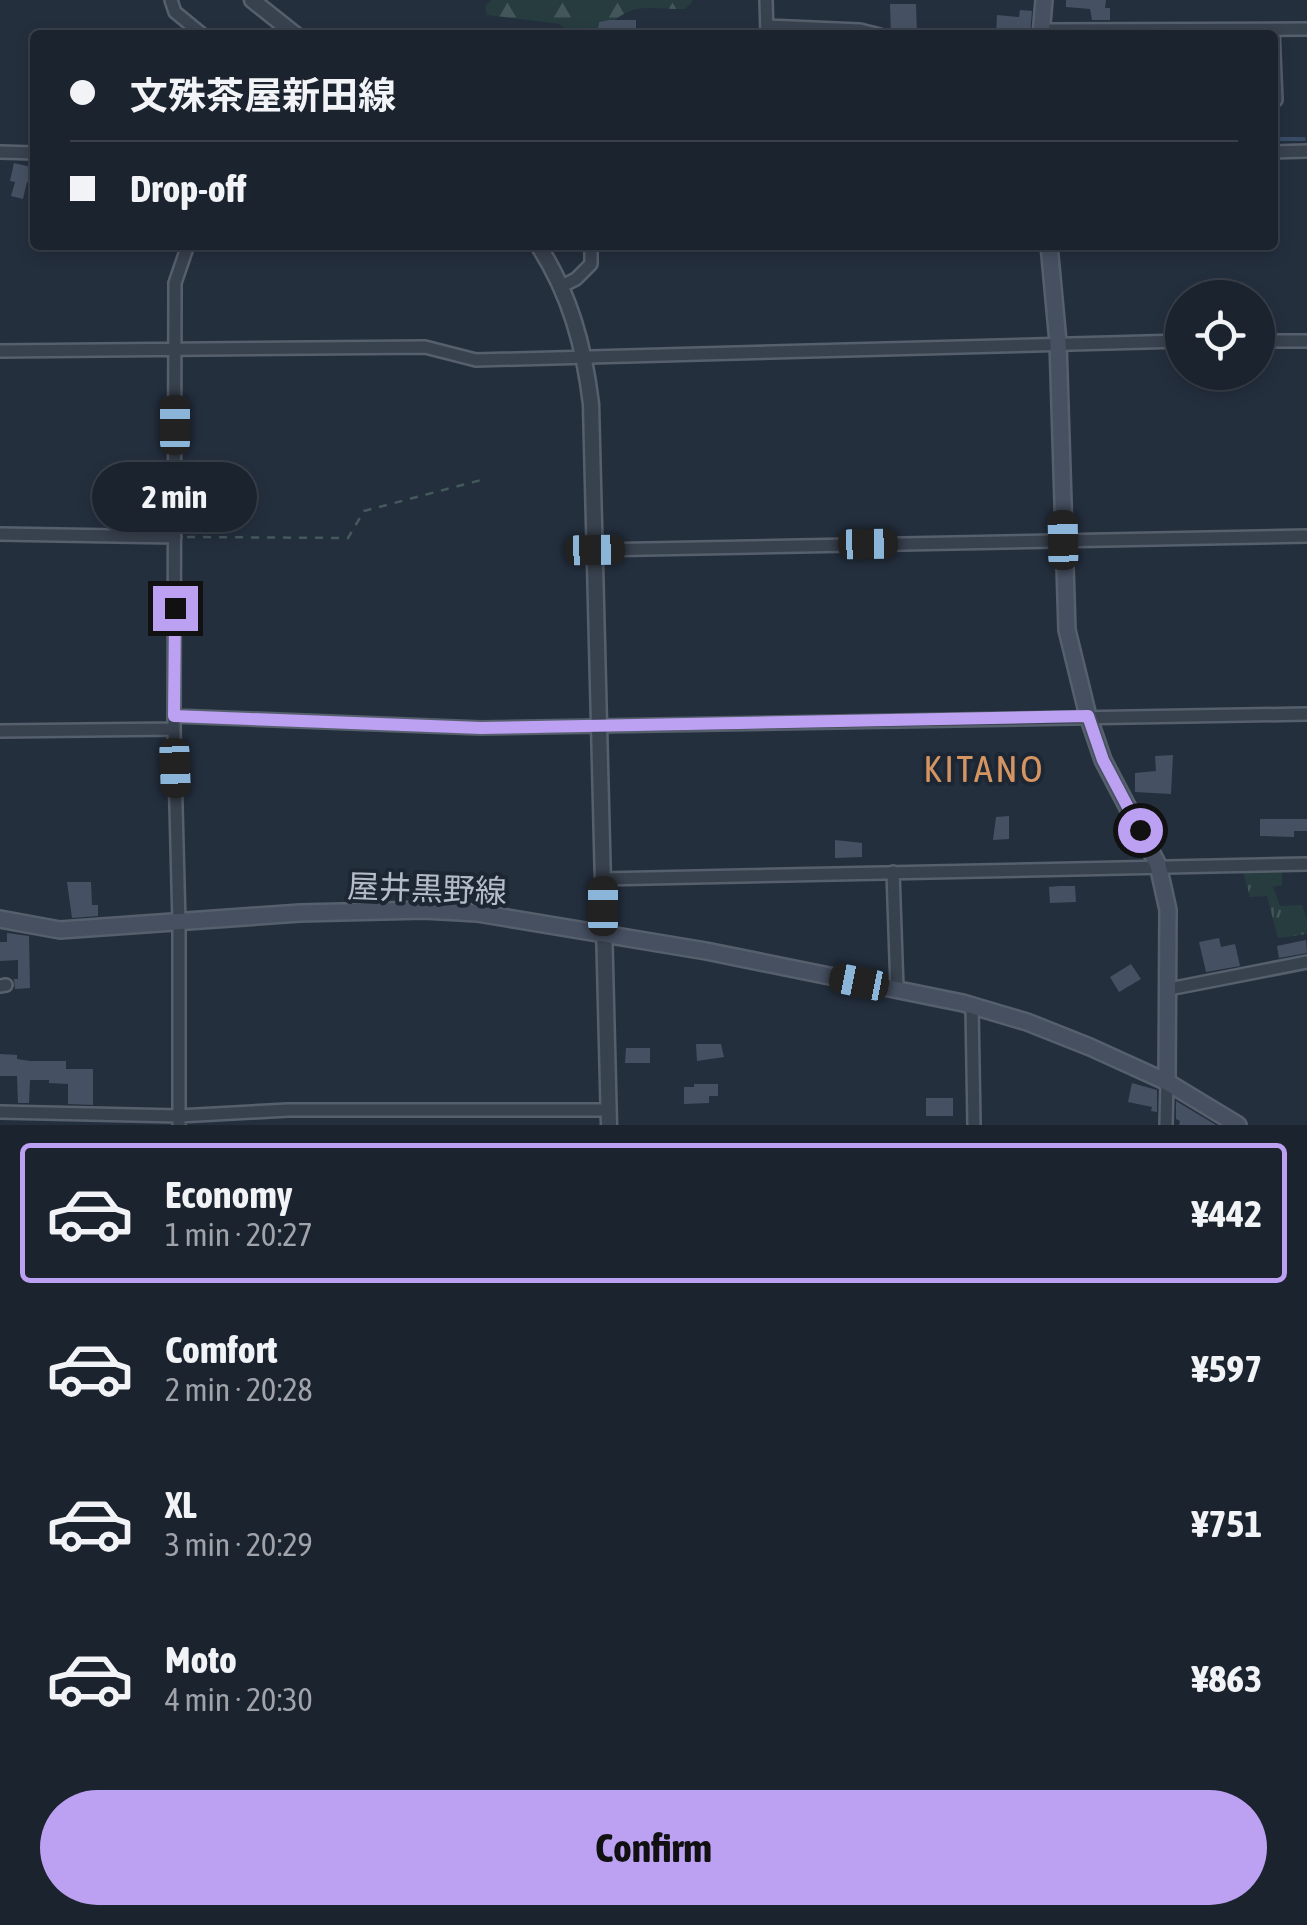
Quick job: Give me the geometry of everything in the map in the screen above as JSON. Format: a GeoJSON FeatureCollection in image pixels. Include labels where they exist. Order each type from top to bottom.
{"type":"FeatureCollection","features":[{"type":"Feature","properties":{"kind":"main road"},"geometry":{"type":"LineString","coordinates":[[1041,30],[1044,0]]}},
{"type":"Feature","properties":{"kind":"main road"},"geometry":{"type":"LineString","coordinates":[[1049,250],[1058,342],[1068,630],[1088,716],[1103,760],[1158,865],[1168,910],[1167,1082]]}},
{"type":"Feature","properties":{"kind":"main road","name":"屋井黒野線"},"geometry":{"type":"LineString","coordinates":[[0,920],[60,930],[300,913],[477,912],[897,990],[1027,1022],[1167,1082],[1238,1125]]}},
{"type":"Feature","properties":{"kind":"street"},"geometry":{"type":"LineString","coordinates":[[171,0],[176,12],[197,30]]}},
{"type":"Feature","properties":{"kind":"street"},"geometry":{"type":"LineString","coordinates":[[252,0],[290,30]]}},
{"type":"Feature","properties":{"kind":"street"},"geometry":{"type":"LineString","coordinates":[[766,0],[767,30],[860,30]]}},
{"type":"Feature","properties":{"kind":"street"},"geometry":{"type":"LineString","coordinates":[[1273,30],[1307,29]]}},
{"type":"Feature","properties":{"kind":"street"},"geometry":{"type":"LineString","coordinates":[[1278,152],[1307,151]]}},
{"type":"Feature","properties":{"kind":"street"},"geometry":{"type":"LineString","coordinates":[[0,152],[30,154]]}},
{"type":"Feature","properties":{"kind":"street"},"geometry":{"type":"LineString","coordinates":[[179,1121],[174,722],[175,283],[186,250]]}},
{"type":"Feature","properties":{"kind":"street"},"geometry":{"type":"LineString","coordinates":[[0,1112],[179,1121],[288,1110],[609,1117],[591,404],[586,358],[562,286],[541,250]]}},
{"type":"Feature","properties":{"kind":"street"},"geometry":{"type":"LineString","coordinates":[[562,286],[591,264],[591,250]]}},
{"type":"Feature","properties":{"kind":"street"},"geometry":{"type":"LineString","coordinates":[[1275,341],[1307,341]]}},
{"type":"Feature","properties":{"kind":"street"},"geometry":{"type":"LineString","coordinates":[[0,351],[425,347],[476,360],[1165,342]]}},
{"type":"Feature","properties":{"kind":"street"},"geometry":{"type":"LineString","coordinates":[[0,534],[176,537]]}},
{"type":"Feature","properties":{"kind":"street"},"geometry":{"type":"LineString","coordinates":[[595,550],[1307,536]]}},
{"type":"Feature","properties":{"kind":"street"},"geometry":{"type":"LineString","coordinates":[[0,730],[174,722],[481,728],[1307,714]]}},
{"type":"Feature","properties":{"kind":"street"},"geometry":{"type":"LineString","coordinates":[[603,879],[1307,864]]}},
{"type":"Feature","properties":{"kind":"street"},"geometry":{"type":"LineString","coordinates":[[893,872],[897,990]]}},
{"type":"Feature","properties":{"kind":"street"},"geometry":{"type":"LineString","coordinates":[[1168,990],[1307,962]]}},
{"type":"Feature","properties":{"kind":"street"},"geometry":{"type":"LineString","coordinates":[[972,1007],[974,1125]]}},
{"type":"Feature","properties":{"kind":"street"},"geometry":{"type":"LineString","coordinates":[[1166,1125],[1167,1082]]}},
{"type":"Feature","properties":{"kind":"path"},"geometry":{"type":"LineString","coordinates":[[176,537],[348,538],[364,511],[480,480]]}},
{"type":"Feature","properties":{"kind":"green space"},"geometry":{"type":"Polygon","coordinates":[[[491,0],[692,0],[685,9],[629,11],[603,30],[567,30],[560,24],[487,15],[485,6],[491,0]]]}},
{"type":"Feature","properties":{"kind":"green space"},"geometry":{"type":"Polygon","coordinates":[[[1282,870],[1282,885],[1273,887],[1280,906],[1302,905],[1307,934],[1278,938],[1267,896],[1250,897],[1243,871],[1282,870]]]}},
{"type":"Feature","properties":{"kind":"building"},"geometry":{"type":"Polygon","coordinates":[[[1066,0],[1106,0],[1110,20],[1092,20],[1090,9],[1066,7],[1066,0]]]}},
{"type":"Feature","properties":{"kind":"building"},"geometry":{"type":"Polygon","coordinates":[[[890,4],[916,4],[917,30],[891,30],[890,4]]]}},
{"type":"Feature","properties":{"kind":"building"},"geometry":{"type":"Polygon","coordinates":[[[1020,10],[1032,11],[1030,30],[996,30],[997,15],[1019,17],[1020,10]]]}},
{"type":"Feature","properties":{"kind":"building"},"geometry":{"type":"Polygon","coordinates":[[[636,20],[636,30],[598,30],[599,22],[636,20]]]}},
{"type":"Feature","properties":{"kind":"building"},"geometry":{"type":"Polygon","coordinates":[[[14,163],[30,167],[30,183],[27,182],[23,199],[11,196],[15,182],[10,181],[14,163]]]}},
{"type":"Feature","properties":{"kind":"building"},"geometry":{"type":"Polygon","coordinates":[[[1173,755],[1171,794],[1135,792],[1135,773],[1156,771],[1155,756],[1173,755]]]}},
{"type":"Feature","properties":{"kind":"building"},"geometry":{"type":"Polygon","coordinates":[[[1009,816],[1009,839],[993,840],[996,817],[1009,816]]]}},
{"type":"Feature","properties":{"kind":"building"},"geometry":{"type":"Polygon","coordinates":[[[1260,819],[1307,819],[1307,831],[1294,831],[1294,837],[1260,836],[1260,819]]]}},
{"type":"Feature","properties":{"kind":"building"},"geometry":{"type":"Polygon","coordinates":[[[835,840],[862,843],[862,857],[835,858],[835,840]]]}},
{"type":"Feature","properties":{"kind":"building"},"geometry":{"type":"Polygon","coordinates":[[[67,882],[91,882],[92,905],[98,905],[98,916],[72,918],[67,882]]]}},
{"type":"Feature","properties":{"kind":"building"},"geometry":{"type":"Polygon","coordinates":[[[1075,886],[1076,902],[1050,903],[1049,887],[1075,886]]]}},
{"type":"Feature","properties":{"kind":"building"},"geometry":{"type":"Polygon","coordinates":[[[7,933],[29,936],[30,988],[15,989],[18,960],[0,961],[0,942],[7,942],[7,933]]]}},
{"type":"Feature","properties":{"kind":"building"},"geometry":{"type":"Polygon","coordinates":[[[1219,938],[1221,947],[1235,944],[1240,966],[1206,972],[1199,942],[1219,938]]]}},
{"type":"Feature","properties":{"kind":"building"},"geometry":{"type":"Polygon","coordinates":[[[1306,940],[1307,953],[1279,958],[1277,946],[1306,940]]]}},
{"type":"Feature","properties":{"kind":"building"},"geometry":{"type":"Polygon","coordinates":[[[1131,964],[1141,979],[1119,992],[1110,977],[1131,964]]]}},
{"type":"Feature","properties":{"kind":"building"},"geometry":{"type":"Polygon","coordinates":[[[696,1044],[721,1044],[724,1057],[697,1061],[696,1044]]]}},
{"type":"Feature","properties":{"kind":"building"},"geometry":{"type":"Polygon","coordinates":[[[626,1048],[650,1048],[650,1063],[625,1063],[626,1048]]]}},
{"type":"Feature","properties":{"kind":"building"},"geometry":{"type":"Polygon","coordinates":[[[0,1054],[30,1061],[66,1061],[66,1069],[93,1069],[93,1105],[68,1104],[68,1084],[49,1080],[30,1080],[29,1103],[18,1103],[17,1076],[0,1076],[0,1054]]]}},
{"type":"Feature","properties":{"kind":"building"},"geometry":{"type":"Polygon","coordinates":[[[1132,1083],[1157,1090],[1157,1112],[1151,1111],[1152,1107],[1128,1102],[1132,1083]]]}},
{"type":"Feature","properties":{"kind":"building"},"geometry":{"type":"Polygon","coordinates":[[[718,1084],[718,1096],[709,1096],[709,1103],[684,1104],[684,1087],[718,1084]]]}},
{"type":"Feature","properties":{"kind":"building"},"geometry":{"type":"Polygon","coordinates":[[[926,1098],[953,1098],[953,1116],[926,1116],[926,1098]]]}},
{"type":"Feature","properties":{"kind":"building"},"geometry":{"type":"Polygon","coordinates":[[[1176,1101],[1216,1125],[1179,1125],[1176,1101]]]}},
{"type":"Feature","properties":{"kind":"waterway"},"geometry":{"type":"LineString","coordinates":[[1278,139],[1304,139]]}},
{"type":"Feature","properties":{"kind":"district","name":"KITANO"},"geometry":{"type":"Point","coordinates":[984,769]}},
{"type":"Feature","properties":{"kind":"route"},"geometry":{"type":"LineString","coordinates":[[175,608],[174,716],[481,728],[1088,716],[1103,760],[1140,830]]}}]}
